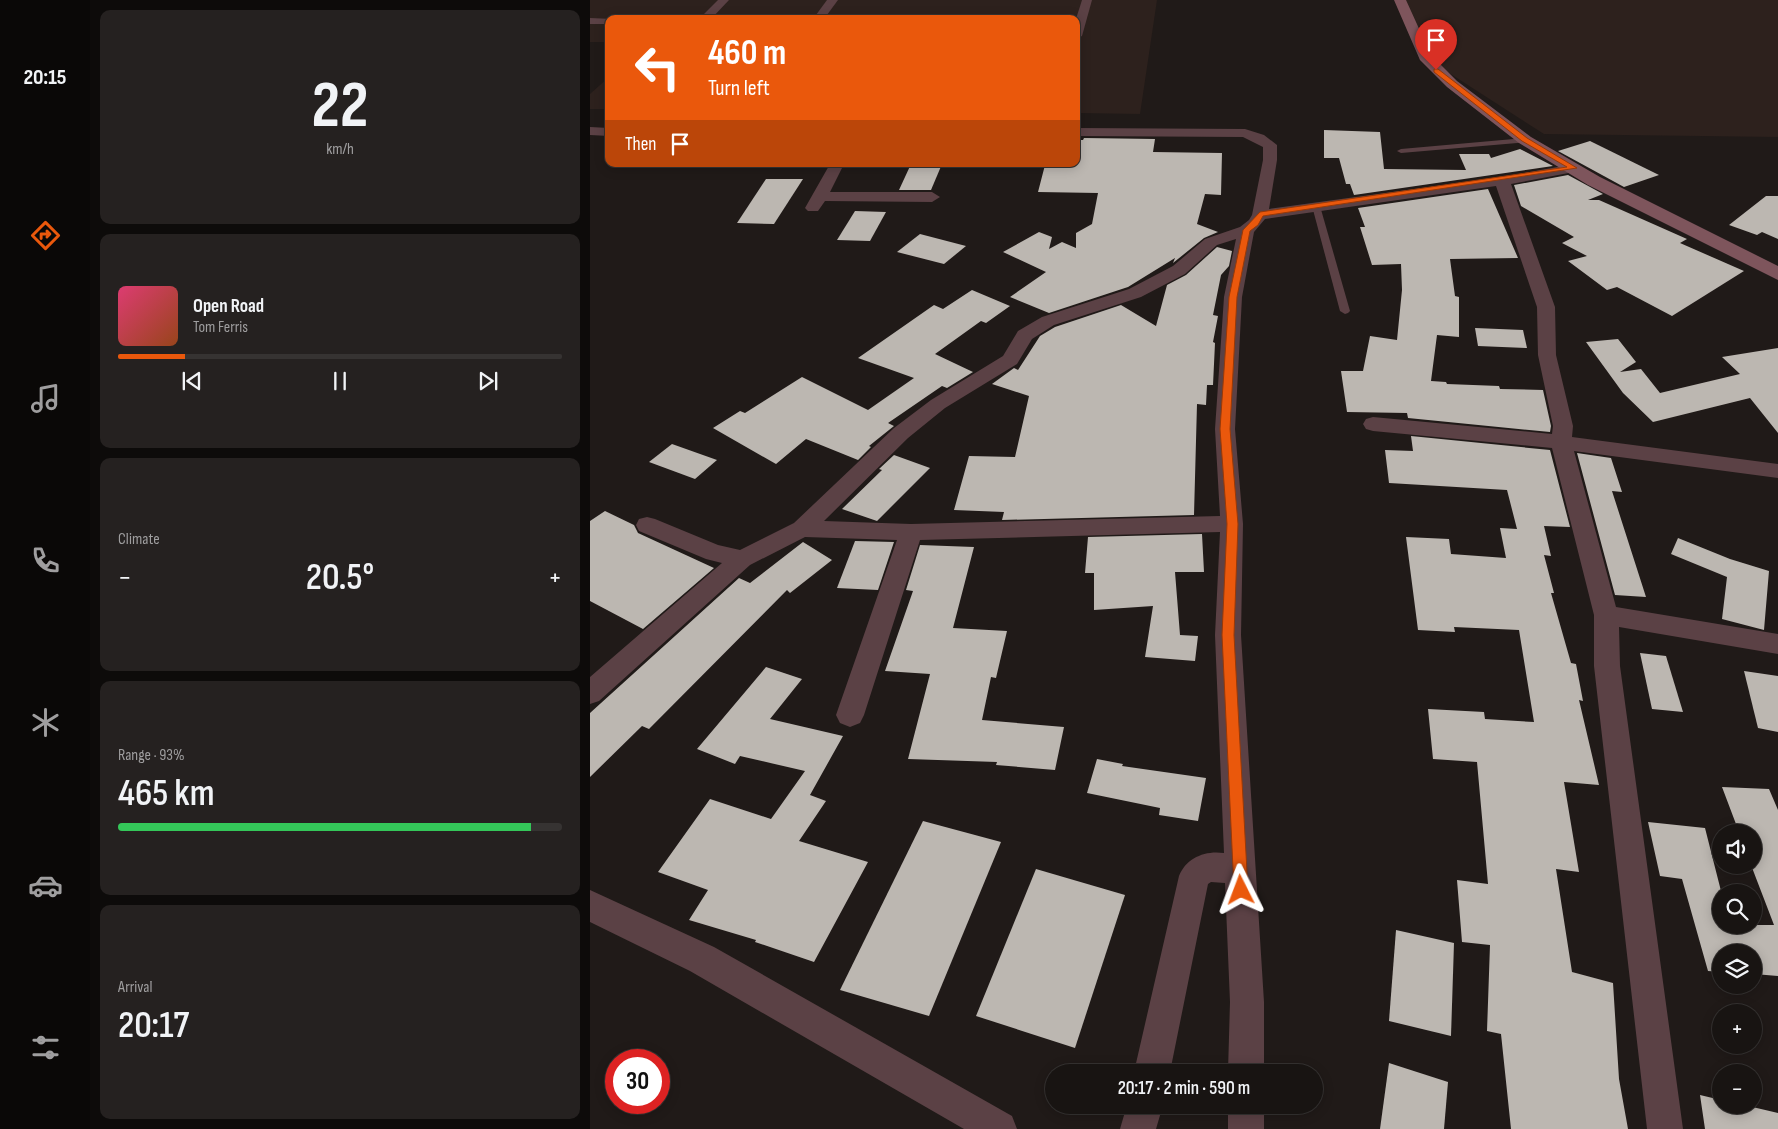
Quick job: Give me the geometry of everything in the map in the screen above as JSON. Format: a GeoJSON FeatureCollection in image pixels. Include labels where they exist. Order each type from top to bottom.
{"type":"FeatureCollection","features":[{"type":"Feature","properties":{"kind":"street"},"geometry":{"type":"LineString","coordinates":[[708,15],[724,0]]}},
{"type":"Feature","properties":{"kind":"street"},"geometry":{"type":"LineString","coordinates":[[821,15],[832,0]]}},
{"type":"Feature","properties":{"kind":"street"},"geometry":{"type":"LineString","coordinates":[[1080,23],[1087,0]]}},
{"type":"Feature","properties":{"kind":"street"},"geometry":{"type":"LineString","coordinates":[[1400,0],[1425,57],[1452,84],[1525,140],[1594,181],[1778,274]]}},
{"type":"Feature","properties":{"kind":"street"},"geometry":{"type":"LineString","coordinates":[[590,21],[605,22]]}},
{"type":"Feature","properties":{"kind":"street"},"geometry":{"type":"LineString","coordinates":[[590,131],[605,132]]}},
{"type":"Feature","properties":{"kind":"street"},"geometry":{"type":"LineString","coordinates":[[1080,132],[1218,132],[1245,134],[1259,138],[1270,145],[1270,160],[1233,297],[1225,429],[1232,524],[1228,635],[1247,1002],[1246,1064]]}},
{"type":"Feature","properties":{"kind":"street"},"geometry":{"type":"LineString","coordinates":[[812,209],[835,167]]}},
{"type":"Feature","properties":{"kind":"street"},"geometry":{"type":"LineString","coordinates":[[590,693],[742,559],[802,529],[901,433],[938,404],[1010,360],[1025,335],[1048,321],[1135,293],[1179,270],[1211,242],[1253,222],[1316,206],[1502,181],[1574,168]]}},
{"type":"Feature","properties":{"kind":"street"},"geometry":{"type":"LineString","coordinates":[[1502,181],[1546,308],[1547,356],[1563,426],[1561,442],[1606,614],[1608,675],[1665,1129]]}},
{"type":"Feature","properties":{"kind":"street"},"geometry":{"type":"LineString","coordinates":[[820,196],[932,196]]}},
{"type":"Feature","properties":{"kind":"street"},"geometry":{"type":"LineString","coordinates":[[1373,424],[1561,442],[1778,471]]}},
{"type":"Feature","properties":{"kind":"street"},"geometry":{"type":"LineString","coordinates":[[802,529],[911,532],[1232,524]]}},
{"type":"Feature","properties":{"kind":"street"},"geometry":{"type":"LineString","coordinates":[[647,525],[714,553],[742,559]]}},
{"type":"Feature","properties":{"kind":"street"},"geometry":{"type":"LineString","coordinates":[[850,715],[911,532]]}},
{"type":"Feature","properties":{"kind":"street"},"geometry":{"type":"LineString","coordinates":[[1606,614],[1778,644]]}},
{"type":"Feature","properties":{"kind":"street"},"geometry":{"type":"LineString","coordinates":[[1154,1064],[1194,876],[1203,867],[1240,871]]}},
{"type":"Feature","properties":{"kind":"street"},"geometry":{"type":"LineString","coordinates":[[590,906],[702,959],[1000,1129]]}},
{"type":"Feature","properties":{"kind":"street"},"geometry":{"type":"LineString","coordinates":[[1138,1129],[1142,1114]]}},
{"type":"Feature","properties":{"kind":"street"},"geometry":{"type":"LineString","coordinates":[[1246,1114],[1246,1129]]}},
{"type":"Feature","properties":{"kind":"lane"},"geometry":{"type":"LineString","coordinates":[[1401,151],[1525,140]]}},
{"type":"Feature","properties":{"kind":"lane"},"geometry":{"type":"LineString","coordinates":[[1316,206],[1345,311]]}},
{"type":"Feature","properties":{"kind":"shaded area"},"geometry":{"type":"Polygon","coordinates":[[[590,0],[1157,0],[1140,114],[1080,113],[1080,15],[605,15],[605,42],[590,42],[590,0]]]}},
{"type":"Feature","properties":{"kind":"shaded area"},"geometry":{"type":"Polygon","coordinates":[[[1405,0],[1778,0],[1778,137],[1544,134],[1429,60],[1405,0]]]}},
{"type":"Feature","properties":{"kind":"shaded area"},"geometry":{"type":"Polygon","coordinates":[[[605,81],[605,109],[590,109],[590,94],[605,81]]]}},
{"type":"Feature","properties":{"kind":"building"},"geometry":{"type":"Polygon","coordinates":[[[1324,130],[1380,132],[1384,169],[1466,170],[1459,154],[1489,154],[1491,158],[1520,149],[1553,166],[1354,195],[1350,184],[1346,184],[1339,158],[1324,158],[1324,130]]]}},
{"type":"Feature","properties":{"kind":"building"},"geometry":{"type":"Polygon","coordinates":[[[1084,138],[1155,139],[1153,152],[1222,153],[1221,195],[1205,194],[1197,224],[1218,232],[1204,238],[1173,263],[1175,258],[1128,287],[1049,313],[1010,297],[1046,272],[1003,252],[1039,232],[1052,237],[1049,249],[1062,242],[1076,248],[1076,233],[1092,224],[1098,193],[1038,192],[1044,167],[1080,167],[1080,140],[1084,138]]]}},
{"type":"Feature","properties":{"kind":"building"},"geometry":{"type":"Polygon","coordinates":[[[1590,141],[1659,175],[1624,187],[1558,151],[1590,141]]]}},
{"type":"Feature","properties":{"kind":"building"},"geometry":{"type":"Polygon","coordinates":[[[910,167],[941,167],[931,190],[899,190],[910,167]]]}},
{"type":"Feature","properties":{"kind":"building"},"geometry":{"type":"Polygon","coordinates":[[[1568,175],[1603,194],[1588,200],[1599,200],[1687,239],[1680,243],[1744,271],[1672,316],[1617,287],[1607,290],[1568,261],[1587,256],[1562,243],[1574,237],[1521,206],[1514,185],[1568,175]]]}},
{"type":"Feature","properties":{"kind":"building"},"geometry":{"type":"Polygon","coordinates":[[[766,179],[803,179],[774,224],[737,223],[766,179]]]}},
{"type":"Feature","properties":{"kind":"building"},"geometry":{"type":"Polygon","coordinates":[[[1488,189],[1518,258],[1450,259],[1455,296],[1459,297],[1459,337],[1437,335],[1431,381],[1446,382],[1447,384],[1499,386],[1500,389],[1543,390],[1551,426],[1550,432],[1408,418],[1407,413],[1347,412],[1341,371],[1363,371],[1370,336],[1397,340],[1402,290],[1401,264],[1372,265],[1360,227],[1365,227],[1358,208],[1488,189]]]}},
{"type":"Feature","properties":{"kind":"building"},"geometry":{"type":"Polygon","coordinates":[[[1766,196],[1778,196],[1778,239],[1762,232],[1757,235],[1729,225],[1766,196]]]}},
{"type":"Feature","properties":{"kind":"building"},"geometry":{"type":"Polygon","coordinates":[[[855,211],[886,212],[870,241],[837,240],[855,211]]]}},
{"type":"Feature","properties":{"kind":"building"},"geometry":{"type":"Polygon","coordinates":[[[920,234],[966,246],[944,264],[897,252],[920,234]]]}},
{"type":"Feature","properties":{"kind":"building"},"geometry":{"type":"Polygon","coordinates":[[[1217,247],[1232,251],[1229,266],[1221,275],[1213,315],[1218,316],[1213,342],[1215,343],[1213,385],[1207,385],[1206,405],[1197,404],[1194,515],[1002,520],[1004,512],[954,510],[969,456],[1015,457],[1029,396],[992,384],[1014,368],[1018,370],[1040,336],[1055,327],[1121,305],[1156,326],[1167,285],[1186,275],[1217,247]]]}},
{"type":"Feature","properties":{"kind":"building"},"geometry":{"type":"Polygon","coordinates":[[[972,290],[1010,306],[986,323],[981,321],[935,354],[973,372],[947,388],[942,386],[888,423],[894,426],[869,446],[871,447],[858,460],[806,439],[776,464],[713,428],[740,411],[745,413],[802,377],[868,410],[914,378],[858,358],[934,305],[943,309],[972,290]]]}},
{"type":"Feature","properties":{"kind":"building"},"geometry":{"type":"Polygon","coordinates":[[[1475,328],[1523,330],[1527,348],[1478,346],[1475,328]]]}},
{"type":"Feature","properties":{"kind":"building"},"geometry":{"type":"Polygon","coordinates":[[[1618,339],[1636,362],[1620,372],[1641,369],[1660,393],[1740,374],[1722,357],[1778,348],[1778,433],[1750,398],[1653,422],[1623,393],[1586,342],[1618,339]]]}},
{"type":"Feature","properties":{"kind":"building"},"geometry":{"type":"Polygon","coordinates":[[[1411,436],[1550,450],[1570,527],[1544,526],[1551,556],[1544,555],[1554,593],[1551,593],[1571,663],[1576,664],[1583,701],[1579,700],[1599,785],[1564,782],[1579,872],[1556,869],[1572,972],[1613,983],[1619,1079],[1628,1129],[1511,1129],[1501,1034],[1487,1031],[1490,945],[1462,942],[1457,880],[1488,884],[1477,762],[1433,759],[1428,709],[1484,712],[1485,719],[1534,722],[1519,630],[1454,627],[1455,632],[1418,630],[1406,537],[1449,539],[1451,554],[1506,558],[1500,528],[1517,529],[1507,490],[1389,483],[1385,450],[1413,451],[1411,436]]]}},
{"type":"Feature","properties":{"kind":"building"},"geometry":{"type":"Polygon","coordinates":[[[672,444],[717,460],[695,479],[649,462],[672,444]]]}},
{"type":"Feature","properties":{"kind":"building"},"geometry":{"type":"Polygon","coordinates":[[[1577,453],[1611,458],[1622,492],[1612,491],[1646,597],[1615,595],[1577,453]]]}},
{"type":"Feature","properties":{"kind":"building"},"geometry":{"type":"Polygon","coordinates":[[[894,455],[930,468],[877,521],[842,509],[882,470],[879,469],[894,455]]]}},
{"type":"Feature","properties":{"kind":"building"},"geometry":{"type":"Polygon","coordinates":[[[605,511],[634,525],[638,533],[714,568],[643,629],[590,601],[590,521],[605,511]]]}},
{"type":"Feature","properties":{"kind":"building"},"geometry":{"type":"Polygon","coordinates":[[[1202,534],[1204,572],[1175,572],[1180,635],[1198,636],[1195,661],[1145,657],[1153,606],[1094,610],[1094,573],[1085,573],[1088,537],[1202,534]]]}},
{"type":"Feature","properties":{"kind":"building"},"geometry":{"type":"Polygon","coordinates":[[[1678,538],[1730,559],[1769,571],[1764,630],[1722,619],[1727,577],[1671,554],[1678,538]]]}},
{"type":"Feature","properties":{"kind":"building"},"geometry":{"type":"Polygon","coordinates":[[[855,541],[894,542],[878,590],[837,588],[855,541]]]}},
{"type":"Feature","properties":{"kind":"building"},"geometry":{"type":"Polygon","coordinates":[[[803,542],[832,560],[790,593],[787,590],[649,729],[642,726],[590,777],[590,713],[739,578],[750,583],[803,542]]]}},
{"type":"Feature","properties":{"kind":"building"},"geometry":{"type":"Polygon","coordinates":[[[920,545],[974,547],[953,628],[1007,631],[996,678],[991,677],[982,720],[1064,727],[1055,770],[996,765],[997,762],[908,759],[930,674],[885,671],[913,591],[906,590],[920,545]]]}},
{"type":"Feature","properties":{"kind":"building"},"geometry":{"type":"Polygon","coordinates":[[[1640,653],[1666,656],[1683,712],[1652,709],[1640,653]]]}},
{"type":"Feature","properties":{"kind":"building"},"geometry":{"type":"Polygon","coordinates":[[[766,667],[802,679],[770,719],[843,736],[810,795],[826,801],[799,841],[868,862],[814,962],[755,942],[756,940],[689,920],[708,890],[658,872],[710,799],[771,819],[805,771],[740,756],[735,764],[697,749],[766,667]]]}},
{"type":"Feature","properties":{"kind":"building"},"geometry":{"type":"Polygon","coordinates":[[[1744,671],[1778,676],[1778,732],[1758,728],[1744,671]]]}},
{"type":"Feature","properties":{"kind":"building"},"geometry":{"type":"Polygon","coordinates":[[[1097,759],[1123,764],[1122,766],[1206,778],[1198,821],[1159,815],[1160,808],[1087,793],[1097,759]]]}},
{"type":"Feature","properties":{"kind":"building"},"geometry":{"type":"Polygon","coordinates":[[[1722,787],[1769,789],[1778,810],[1778,976],[1762,975],[1762,944],[1712,944],[1712,971],[1708,971],[1682,879],[1660,876],[1648,822],[1705,828],[1712,856],[1712,874],[1717,874],[1719,884],[1712,884],[1712,934],[1762,934],[1762,925],[1774,925],[1762,894],[1762,884],[1758,884],[1754,874],[1762,874],[1762,824],[1736,824],[1722,787]]]}},
{"type":"Feature","properties":{"kind":"building"},"geometry":{"type":"Polygon","coordinates":[[[923,821],[1001,842],[929,1016],[840,990],[923,821]]]}},
{"type":"Feature","properties":{"kind":"building"},"geometry":{"type":"Polygon","coordinates":[[[1036,869],[1125,895],[1075,1048],[976,1016],[1036,869]]]}},
{"type":"Feature","properties":{"kind":"building"},"geometry":{"type":"Polygon","coordinates":[[[1396,930],[1454,943],[1451,1036],[1389,1021],[1396,930]]]}},
{"type":"Feature","properties":{"kind":"building"},"geometry":{"type":"Polygon","coordinates":[[[1389,1063],[1448,1082],[1444,1129],[1380,1129],[1389,1063]]]}},
{"type":"Feature","properties":{"kind":"building"},"geometry":{"type":"Polygon","coordinates":[[[1700,1095],[1712,1098],[1712,1114],[1762,1114],[1762,1109],[1778,1113],[1778,1129],[1705,1129],[1700,1095]]]}},
{"type":"Feature","properties":{"kind":"route"},"geometry":{"type":"LineString","coordinates":[[1241,890],[1228,635],[1232,524],[1225,429],[1233,297],[1246,239],[1246,230],[1256,223],[1260,215],[1502,181],[1574,168],[1525,140],[1436,70]]}}]}
